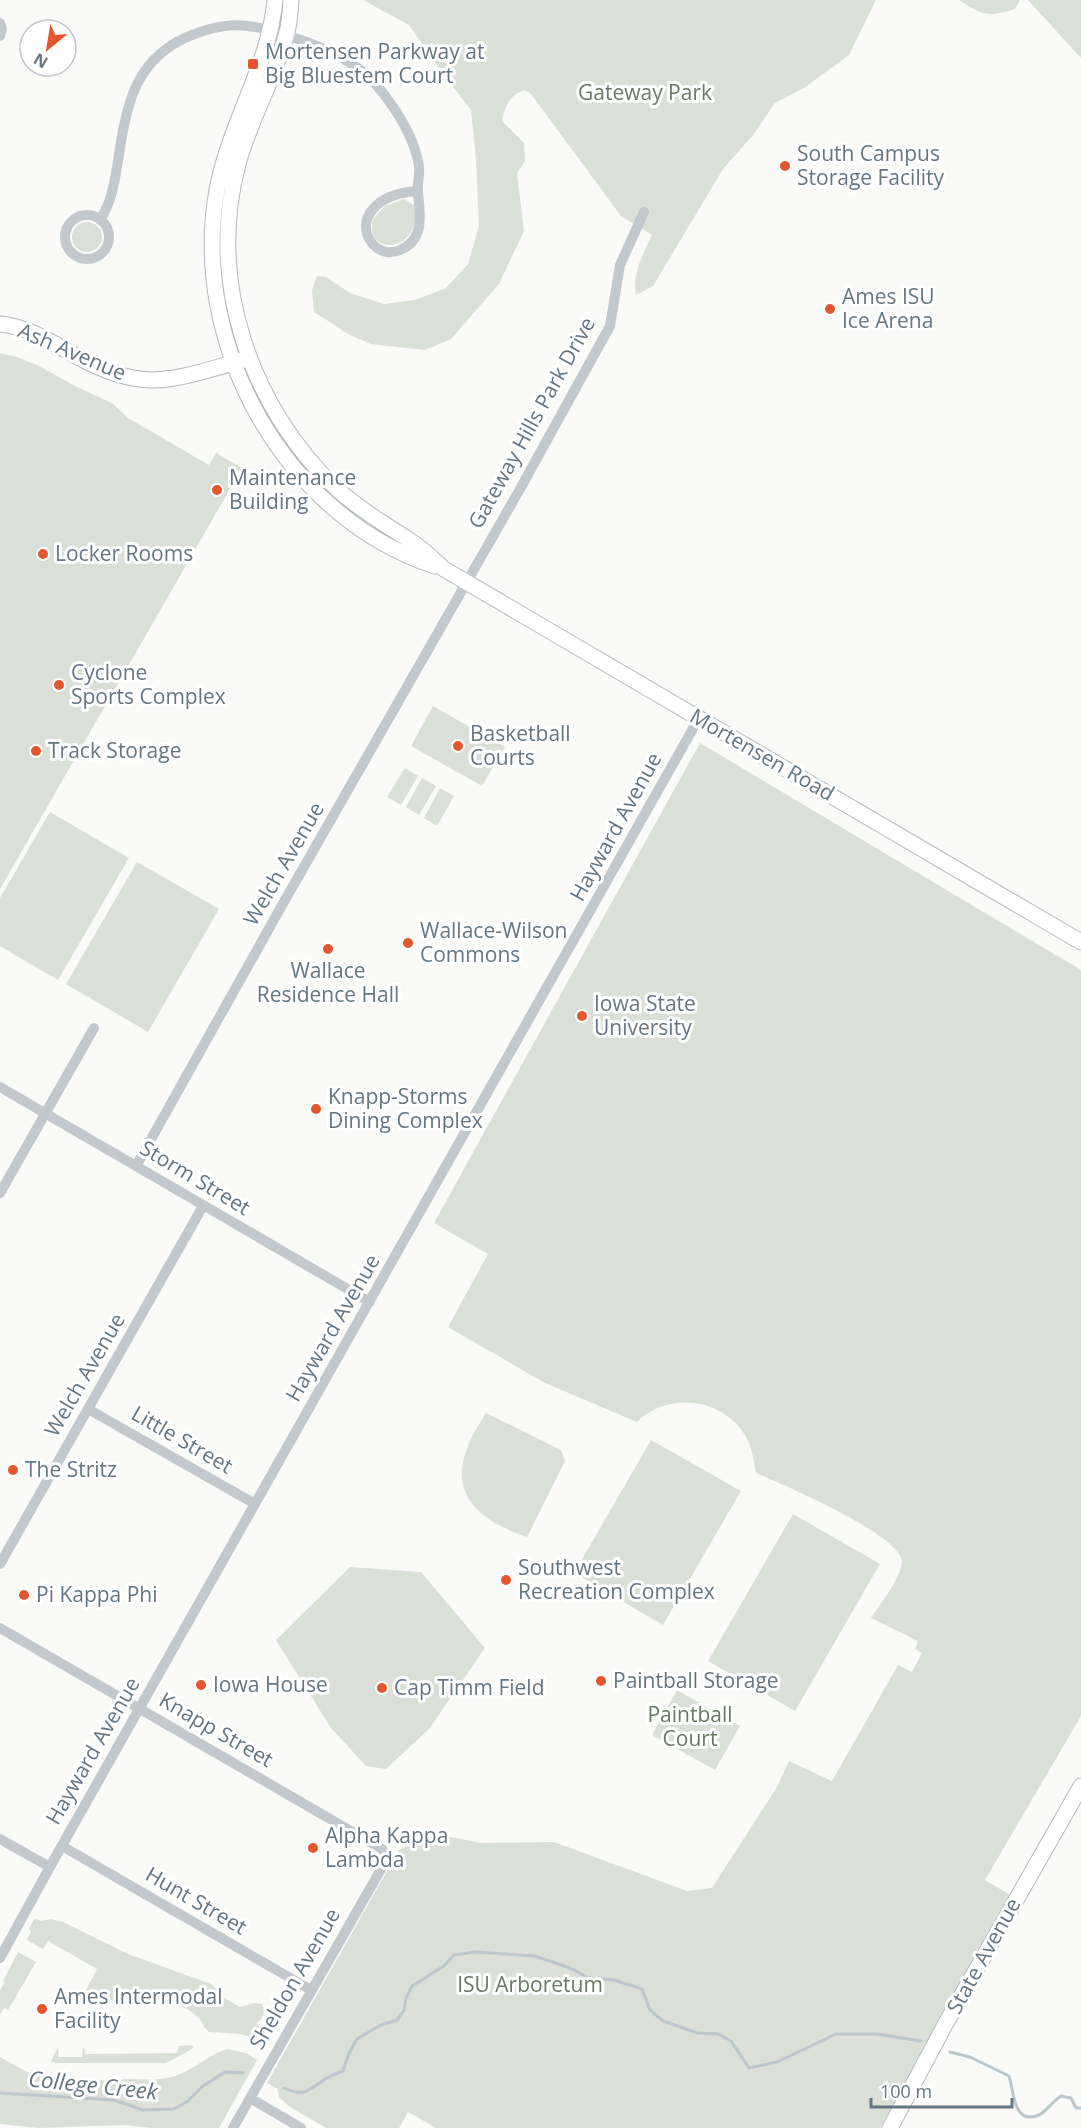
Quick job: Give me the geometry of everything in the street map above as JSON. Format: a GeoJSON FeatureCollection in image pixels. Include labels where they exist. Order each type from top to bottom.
{"type":"FeatureCollection","features":[{"type":"Feature","properties":{"kind":"street","name":"Mortensen Road"},"geometry":{"type":"LineString","coordinates":[[275,0],[271,30],[231,138],[216,192],[213,249],[215,283],[225,336],[233,363],[247,394],[280,450],[304,479],[352,522],[374,538],[404,554],[444,569]]}},
{"type":"Feature","properties":{"kind":"street","name":"Mortensen Road"},"geometry":{"type":"LineString","coordinates":[[291,0],[287,35],[245,141],[231,193],[228,226],[231,280],[240,331],[262,389],[293,440],[339,491],[360,508],[410,540],[444,569],[1081,942]]}},
{"type":"Feature","properties":{"kind":"street"},"geometry":{"type":"LineString","coordinates":[[0,23],[2,29],[0,36]]}},
{"type":"Feature","properties":{"kind":"street"},"geometry":{"type":"LineString","coordinates":[[100,220],[109,207],[114,186],[126,110],[133,90],[146,68],[161,53],[181,39],[202,30],[234,24],[249,24],[271,30],[311,42],[339,54],[364,72],[383,92],[406,128],[419,166],[418,191],[422,221],[417,234],[403,249],[385,252],[372,245],[366,232],[365,222],[369,213],[386,198],[418,191]]}},
{"type":"Feature","properties":{"kind":"street","name":"Gateway Hills Park Drive"},"geometry":{"type":"LineString","coordinates":[[466,582],[610,326],[620,265],[644,212]]}},
{"type":"Feature","properties":{"kind":"street"},"geometry":{"type":"LineString","coordinates":[[86,215],[100,220],[108,231],[109,238],[104,251],[99,255],[86,258],[73,253],[66,240],[68,226],[79,216],[86,215]]}},
{"type":"Feature","properties":{"kind":"street","name":"Ash Avenue"},"geometry":{"type":"LineString","coordinates":[[0,324],[31,331],[97,367],[113,374],[144,381],[182,377],[249,358]]}},
{"type":"Feature","properties":{"kind":"street","name":"Welch Avenue"},"geometry":{"type":"LineString","coordinates":[[136,1166],[466,582]]}},
{"type":"Feature","properties":{"kind":"street","name":"Hayward Avenue"},"geometry":{"type":"LineString","coordinates":[[0,1958],[699,718]]}},
{"type":"Feature","properties":{"kind":"street"},"geometry":{"type":"LineString","coordinates":[[0,1193],[94,1028]]}},
{"type":"Feature","properties":{"kind":"street","name":"Storm Street"},"geometry":{"type":"LineString","coordinates":[[0,1087],[370,1302]]}},
{"type":"Feature","properties":{"kind":"street","name":"Welch Avenue"},"geometry":{"type":"LineString","coordinates":[[0,1564],[203,1206]]}},
{"type":"Feature","properties":{"kind":"street","name":"Little Street"},"geometry":{"type":"LineString","coordinates":[[88,1409],[255,1504]]}},
{"type":"Feature","properties":{"kind":"street","name":"Knapp Street"},"geometry":{"type":"LineString","coordinates":[[0,1628],[382,1849]]}},
{"type":"Feature","properties":{"kind":"street","name":"State Avenue"},"geometry":{"type":"LineString","coordinates":[[890,2128],[1081,1786]]}},
{"type":"Feature","properties":{"kind":"street"},"geometry":{"type":"LineString","coordinates":[[0,1839],[50,1867]]}},
{"type":"Feature","properties":{"kind":"street","name":"Hunt Street"},"geometry":{"type":"LineString","coordinates":[[62,1846],[311,1990]]}},
{"type":"Feature","properties":{"kind":"street","name":"Sheldon Avenue"},"geometry":{"type":"LineString","coordinates":[[232,2128],[384,1864],[385,1853],[382,1849]]}},
{"type":"Feature","properties":{"kind":"street"},"geometry":{"type":"LineString","coordinates":[[250,2098],[301,2128]]}},
{"type":"Feature","properties":{"kind":"green space","name":"Gateway Park"},"geometry":{"type":"Polygon","coordinates":[[[363,0],[876,0],[849,55],[804,88],[775,103],[753,135],[723,169],[653,286],[636,295],[637,272],[652,235],[621,216],[531,94],[525,90],[511,98],[502,121],[524,143],[525,161],[517,173],[524,231],[499,284],[451,339],[425,350],[371,344],[350,335],[314,312],[312,290],[317,276],[326,277],[350,293],[384,304],[415,300],[446,288],[468,264],[479,226],[471,110],[409,25],[363,0]]]}},
{"type":"Feature","properties":{"kind":"green space"},"geometry":{"type":"Polygon","coordinates":[[[959,0],[1020,0],[1015,9],[997,14],[985,14],[959,0]]]}},
{"type":"Feature","properties":{"kind":"green space"},"geometry":{"type":"Polygon","coordinates":[[[1028,0],[1081,0],[1081,58],[1028,0]]]}},
{"type":"Feature","properties":{"kind":"green space"},"geometry":{"type":"Polygon","coordinates":[[[404,199],[414,205],[415,221],[411,233],[403,241],[394,245],[385,245],[377,240],[373,232],[373,219],[385,206],[404,199]]]}},
{"type":"Feature","properties":{"kind":"green space"},"geometry":{"type":"Polygon","coordinates":[[[87,222],[98,226],[102,237],[98,248],[87,252],[76,248],[72,237],[76,226],[87,222]]]}},
{"type":"Feature","properties":{"kind":"green space","name":"Cyclone Sports Complex"},"geometry":{"type":"Polygon","coordinates":[[[0,353],[39,366],[112,403],[128,418],[209,465],[216,453],[242,468],[0,889],[0,353]]]}},
{"type":"Feature","properties":{"kind":"green space","name":"Basketball Courts"},"geometry":{"type":"Polygon","coordinates":[[[433,706],[505,747],[482,786],[411,746],[433,706]]]}},
{"type":"Feature","properties":{"kind":"green space","name":"ISU Arboretum"},"geometry":{"type":"Polygon","coordinates":[[[700,743],[1081,970],[1081,1716],[985,1880],[1010,1895],[880,2128],[436,2128],[408,2112],[399,2128],[326,2128],[290,2107],[279,2097],[278,2089],[267,2083],[399,1850],[430,1833],[482,1843],[554,1842],[687,1891],[712,1888],[777,1787],[789,1761],[832,1781],[898,1665],[912,1672],[922,1653],[915,1649],[918,1641],[871,1618],[901,1568],[902,1562],[897,1551],[883,1538],[862,1525],[756,1473],[746,1437],[724,1414],[695,1403],[679,1403],[650,1412],[637,1422],[545,1383],[448,1327],[488,1254],[434,1223],[700,743]]]}},
{"type":"Feature","properties":{"kind":"green space"},"geometry":{"type":"Polygon","coordinates":[[[405,768],[418,776],[401,805],[387,797],[405,768]]]}},
{"type":"Feature","properties":{"kind":"green space"},"geometry":{"type":"Polygon","coordinates":[[[422,778],[436,786],[419,815],[406,807],[422,778]]]}},
{"type":"Feature","properties":{"kind":"green space"},"geometry":{"type":"Polygon","coordinates":[[[440,788],[454,796],[437,826],[424,818],[440,788]]]}},
{"type":"Feature","properties":{"kind":"green space"},"geometry":{"type":"Polygon","coordinates":[[[50,812],[129,858],[58,980],[0,946],[0,898],[50,812]]]}},
{"type":"Feature","properties":{"kind":"green space"},"geometry":{"type":"Polygon","coordinates":[[[137,862],[219,909],[148,1032],[66,984],[137,862]]]}},
{"type":"Feature","properties":{"kind":"green space"},"geometry":{"type":"Polygon","coordinates":[[[486,1413],[561,1450],[565,1461],[527,1537],[496,1524],[483,1515],[466,1493],[462,1480],[463,1464],[472,1437],[486,1413]]]}},
{"type":"Feature","properties":{"kind":"green space"},"geometry":{"type":"Polygon","coordinates":[[[651,1440],[741,1491],[663,1625],[574,1573],[651,1440]]]}},
{"type":"Feature","properties":{"kind":"green space"},"geometry":{"type":"Polygon","coordinates":[[[793,1514],[880,1564],[795,1711],[708,1661],[793,1514]]]}},
{"type":"Feature","properties":{"kind":"green space","name":"Cap Timm Field"},"geometry":{"type":"Polygon","coordinates":[[[350,1567],[421,1572],[485,1648],[429,1729],[386,1769],[366,1766],[331,1728],[276,1640],[350,1567]]]}},
{"type":"Feature","properties":{"kind":"green space","name":"Paintball Court"},"geometry":{"type":"Polygon","coordinates":[[[677,1690],[740,1726],[715,1770],[652,1735],[677,1690]]]}},
{"type":"Feature","properties":{"kind":"green space"},"geometry":{"type":"Polygon","coordinates":[[[35,1918],[40,1921],[51,1919],[63,1922],[128,1954],[211,1984],[226,1999],[240,2007],[254,2003],[262,2004],[263,2015],[256,2024],[273,2034],[267,2043],[241,2034],[209,2032],[201,2020],[189,2010],[182,2007],[166,2007],[166,2000],[89,2000],[88,2006],[84,2005],[91,1993],[86,1990],[97,1969],[48,1941],[43,1949],[27,1940],[31,1931],[29,1929],[35,1918]]]}},
{"type":"Feature","properties":{"kind":"green space"},"geometry":{"type":"Polygon","coordinates":[[[18,1952],[36,1962],[8,2010],[4,2008],[0,2014],[0,1990],[18,1952]]]}},
{"type":"Feature","properties":{"kind":"green space"},"geometry":{"type":"Polygon","coordinates":[[[179,2046],[194,2047],[166,2063],[56,2063],[51,2061],[58,2047],[59,2057],[82,2057],[83,2048],[85,2054],[177,2053],[179,2046]]]}},
{"type":"Feature","properties":{"kind":"green space"},"geometry":{"type":"Polygon","coordinates":[[[228,2049],[246,2053],[257,2060],[219,2128],[152,2128],[124,2125],[38,2128],[0,2124],[0,2057],[31,2074],[33,2071],[68,2080],[152,2079],[169,2078],[182,2073],[214,2054],[228,2049]]]}},
{"type":"Feature","properties":{"kind":"waterway","name":"College Creek"},"geometry":{"type":"LineString","coordinates":[[284,2088],[296,2092],[306,2091],[343,2071],[357,2039],[381,2025],[397,2020],[404,2010],[406,1998],[412,1986],[444,1966],[454,1955],[475,1952],[535,1956],[570,1968],[589,1978],[614,1980],[642,1989],[650,2010],[663,2021],[697,2033],[718,2034],[731,2041],[749,2068],[777,2062],[836,2034],[877,2034],[921,2041]]}},
{"type":"Feature","properties":{"kind":"waterway","name":"College Creek"},"geometry":{"type":"LineString","coordinates":[[950,2052],[970,2057],[1009,2076],[1016,2105],[1024,2116],[1039,2115],[1061,2096],[1071,2098],[1076,2108],[1081,2108]]}},
{"type":"Feature","properties":{"kind":"waterway","name":"College Creek"},"geometry":{"type":"LineString","coordinates":[[0,2093],[114,2100],[143,2110],[174,2109],[225,2072],[243,2073]]}},
{"type":"Feature","properties":{"kind":"place","name":"Mortensen Parkway at Big Bluestem Court"},"geometry":{"type":"Point","coordinates":[253,64]}},
{"type":"Feature","properties":{"kind":"place","name":"South Campus Storage Facility"},"geometry":{"type":"Point","coordinates":[785,166]}},
{"type":"Feature","properties":{"kind":"place","name":"Ames ISU Ice Arena"},"geometry":{"type":"Point","coordinates":[830,309]}},
{"type":"Feature","properties":{"kind":"place","name":"Maintenance Building"},"geometry":{"type":"Point","coordinates":[217,490]}},
{"type":"Feature","properties":{"kind":"place","name":"Locker Rooms"},"geometry":{"type":"Point","coordinates":[43,554]}},
{"type":"Feature","properties":{"kind":"place","name":"Cyclone Sports Complex"},"geometry":{"type":"Point","coordinates":[59,685]}},
{"type":"Feature","properties":{"kind":"place","name":"Basketball Courts"},"geometry":{"type":"Point","coordinates":[458,746]}},
{"type":"Feature","properties":{"kind":"place","name":"Track Storage"},"geometry":{"type":"Point","coordinates":[36,751]}},
{"type":"Feature","properties":{"kind":"place","name":"Wallace-Wilson Commons"},"geometry":{"type":"Point","coordinates":[408,943]}},
{"type":"Feature","properties":{"kind":"place","name":"Wallace Residence Hall"},"geometry":{"type":"Point","coordinates":[328,949]}},
{"type":"Feature","properties":{"kind":"place","name":"Iowa State University"},"geometry":{"type":"Point","coordinates":[582,1016]}},
{"type":"Feature","properties":{"kind":"place","name":"Knapp-Storms Dining Complex"},"geometry":{"type":"Point","coordinates":[316,1109]}},
{"type":"Feature","properties":{"kind":"place","name":"The Stritz"},"geometry":{"type":"Point","coordinates":[13,1470]}},
{"type":"Feature","properties":{"kind":"place","name":"Southwest Recreation Complex"},"geometry":{"type":"Point","coordinates":[506,1580]}},
{"type":"Feature","properties":{"kind":"place","name":"Pi Kappa Phi"},"geometry":{"type":"Point","coordinates":[24,1595]}},
{"type":"Feature","properties":{"kind":"place","name":"Paintball Storage"},"geometry":{"type":"Point","coordinates":[601,1681]}},
{"type":"Feature","properties":{"kind":"place","name":"Iowa House"},"geometry":{"type":"Point","coordinates":[201,1685]}},
{"type":"Feature","properties":{"kind":"place","name":"Cap Timm Field"},"geometry":{"type":"Point","coordinates":[382,1688]}},
{"type":"Feature","properties":{"kind":"place","name":"Alpha Kappa Lambda"},"geometry":{"type":"Point","coordinates":[313,1848]}},
{"type":"Feature","properties":{"kind":"place","name":"Ames Intermodal Facility"},"geometry":{"type":"Point","coordinates":[42,2009]}}]}
